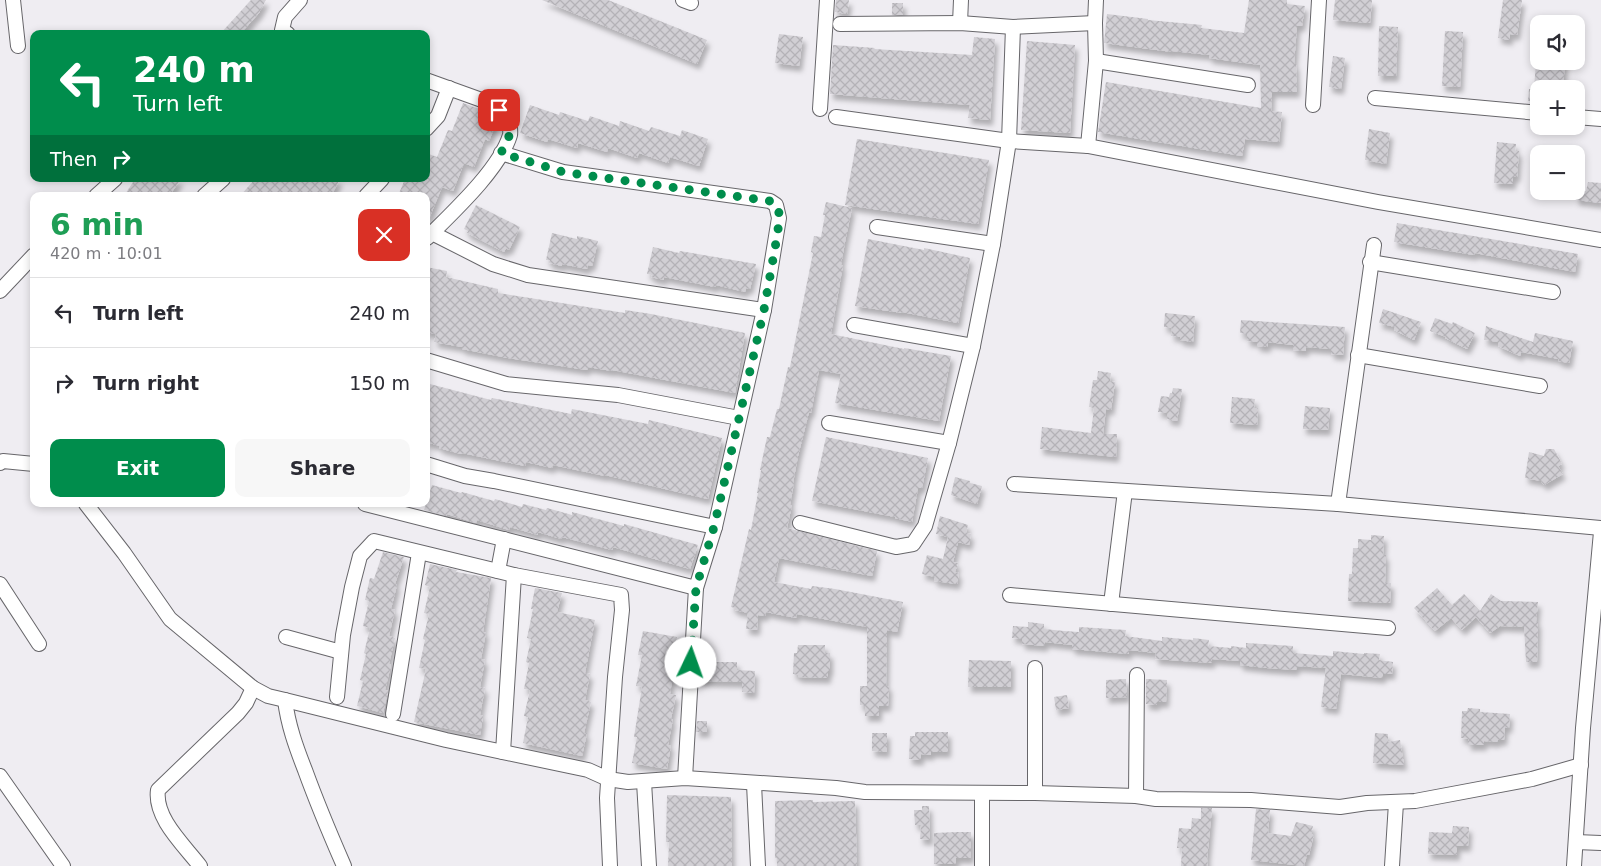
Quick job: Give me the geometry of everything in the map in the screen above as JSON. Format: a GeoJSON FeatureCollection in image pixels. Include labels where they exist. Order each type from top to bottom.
{"type":"FeatureCollection","features":[{"type":"Feature","properties":{"kind":"street"},"geometry":{"type":"LineString","coordinates":[[13,0],[18,46]]}},
{"type":"Feature","properties":{"kind":"street"},"geometry":{"type":"LineString","coordinates":[[282,30],[283,21],[300,0]]}},
{"type":"Feature","properties":{"kind":"street"},"geometry":{"type":"LineString","coordinates":[[820,108],[826,0]]}},
{"type":"Feature","properties":{"kind":"street"},"geometry":{"type":"LineString","coordinates":[[960,23],[962,0]]}},
{"type":"Feature","properties":{"kind":"street"},"geometry":{"type":"LineString","coordinates":[[1088,146],[1096,60],[1096,0]]}},
{"type":"Feature","properties":{"kind":"street"},"geometry":{"type":"LineString","coordinates":[[1313,105],[1318,0]]}},
{"type":"Feature","properties":{"kind":"street"},"geometry":{"type":"LineString","coordinates":[[840,24],[960,23],[1013,26],[1095,23]]}},
{"type":"Feature","properties":{"kind":"street"},"geometry":{"type":"LineString","coordinates":[[800,523],[896,547],[913,544],[925,526],[949,443],[973,346],[993,244],[1010,141],[1013,26]]}},
{"type":"Feature","properties":{"kind":"street"},"geometry":{"type":"LineString","coordinates":[[1096,60],[1248,85]]}},
{"type":"Feature","properties":{"kind":"street"},"geometry":{"type":"LineString","coordinates":[[430,81],[490,103],[509,116],[510,134],[488,173],[466,199],[430,235]]}},
{"type":"Feature","properties":{"kind":"street"},"geometry":{"type":"LineString","coordinates":[[430,125],[438,116],[450,88]]}},
{"type":"Feature","properties":{"kind":"street"},"geometry":{"type":"LineString","coordinates":[[1375,98],[1530,113]]}},
{"type":"Feature","properties":{"kind":"street"},"geometry":{"type":"LineString","coordinates":[[836,117],[1010,141],[1088,146],[1378,202],[1601,240]]}},
{"type":"Feature","properties":{"kind":"street"},"geometry":{"type":"LineString","coordinates":[[1585,118],[1601,119]]}},
{"type":"Feature","properties":{"kind":"street"},"geometry":{"type":"LineString","coordinates":[[501,153],[563,172],[770,201],[776,205],[779,218],[778,231],[764,310],[714,527],[696,588],[685,778]]}},
{"type":"Feature","properties":{"kind":"street"},"geometry":{"type":"LineString","coordinates":[[100,192],[112,182]]}},
{"type":"Feature","properties":{"kind":"street"},"geometry":{"type":"LineString","coordinates":[[208,192],[220,182]]}},
{"type":"Feature","properties":{"kind":"street"},"geometry":{"type":"LineString","coordinates":[[370,192],[379,182]]}},
{"type":"Feature","properties":{"kind":"street"},"geometry":{"type":"LineString","coordinates":[[877,227],[993,244]]}},
{"type":"Feature","properties":{"kind":"street"},"geometry":{"type":"LineString","coordinates":[[430,236],[493,264],[528,275],[764,310]]}},
{"type":"Feature","properties":{"kind":"street"},"geometry":{"type":"LineString","coordinates":[[1338,504],[1370,262],[1374,245]]}},
{"type":"Feature","properties":{"kind":"street"},"geometry":{"type":"LineString","coordinates":[[0,291],[30,259]]}},
{"type":"Feature","properties":{"kind":"street"},"geometry":{"type":"LineString","coordinates":[[1370,262],[1553,292]]}},
{"type":"Feature","properties":{"kind":"street"},"geometry":{"type":"LineString","coordinates":[[854,325],[973,346]]}},
{"type":"Feature","properties":{"kind":"street"},"geometry":{"type":"LineString","coordinates":[[1358,354],[1540,386]]}},
{"type":"Feature","properties":{"kind":"street"},"geometry":{"type":"LineString","coordinates":[[430,361],[506,384],[618,395],[739,418]]}},
{"type":"Feature","properties":{"kind":"street"},"geometry":{"type":"LineString","coordinates":[[829,423],[949,443]]}},
{"type":"Feature","properties":{"kind":"street"},"geometry":{"type":"LineString","coordinates":[[0,463],[3,461],[30,464]]}},
{"type":"Feature","properties":{"kind":"street"},"geometry":{"type":"LineString","coordinates":[[430,465],[465,476],[714,527]]}},
{"type":"Feature","properties":{"kind":"street"},"geometry":{"type":"LineString","coordinates":[[1014,484],[1338,504],[1601,528]]}},
{"type":"Feature","properties":{"kind":"street"},"geometry":{"type":"LineString","coordinates":[[1110,604],[1125,491]]}},
{"type":"Feature","properties":{"kind":"street"},"geometry":{"type":"LineString","coordinates":[[88,507],[170,618],[253,688],[268,696],[446,740],[588,770],[608,779],[644,782],[685,778],[836,788],[865,792],[982,794],[1035,792],[1136,796],[1156,800],[1251,800],[1340,808],[1367,803],[1415,801],[1532,779],[1581,765]]}},
{"type":"Feature","properties":{"kind":"street"},"geometry":{"type":"LineString","coordinates":[[377,507],[696,588]]}},
{"type":"Feature","properties":{"kind":"street"},"geometry":{"type":"LineString","coordinates":[[1574,866],[1601,532]]}},
{"type":"Feature","properties":{"kind":"street"},"geometry":{"type":"LineString","coordinates":[[498,571],[504,539]]}},
{"type":"Feature","properties":{"kind":"street"},"geometry":{"type":"LineString","coordinates":[[337,697],[341,652],[352,587],[360,556],[374,541],[514,575],[621,595],[622,610],[615,677],[607,798],[610,866]]}},
{"type":"Feature","properties":{"kind":"street"},"geometry":{"type":"LineString","coordinates":[[393,714],[419,553]]}},
{"type":"Feature","properties":{"kind":"street"},"geometry":{"type":"LineString","coordinates":[[503,752],[514,575]]}},
{"type":"Feature","properties":{"kind":"street"},"geometry":{"type":"LineString","coordinates":[[0,584],[39,644]]}},
{"type":"Feature","properties":{"kind":"street"},"geometry":{"type":"LineString","coordinates":[[1010,595],[1388,628]]}},
{"type":"Feature","properties":{"kind":"street"},"geometry":{"type":"LineString","coordinates":[[286,637],[341,652]]}},
{"type":"Feature","properties":{"kind":"street"},"geometry":{"type":"LineString","coordinates":[[1035,668],[1035,792]]}},
{"type":"Feature","properties":{"kind":"street"},"geometry":{"type":"LineString","coordinates":[[1136,796],[1137,675]]}},
{"type":"Feature","properties":{"kind":"street"},"geometry":{"type":"LineString","coordinates":[[200,866],[163,818],[157,801],[158,790],[238,713],[246,703],[253,688]]}},
{"type":"Feature","properties":{"kind":"street"},"geometry":{"type":"LineString","coordinates":[[285,700],[287,721],[320,812],[344,866]]}},
{"type":"Feature","properties":{"kind":"street"},"geometry":{"type":"LineString","coordinates":[[0,776],[63,866]]}},
{"type":"Feature","properties":{"kind":"street"},"geometry":{"type":"LineString","coordinates":[[644,782],[649,866]]}},
{"type":"Feature","properties":{"kind":"street"},"geometry":{"type":"LineString","coordinates":[[754,784],[758,866]]}},
{"type":"Feature","properties":{"kind":"street"},"geometry":{"type":"LineString","coordinates":[[982,794],[982,866]]}},
{"type":"Feature","properties":{"kind":"street"},"geometry":{"type":"LineString","coordinates":[[1392,866],[1396,803]]}},
{"type":"Feature","properties":{"kind":"street"},"geometry":{"type":"LineString","coordinates":[[1576,842],[1601,843]]}},
{"type":"Feature","properties":{"kind":"building"},"geometry":{"type":"Polygon","coordinates":[[[251,0],[266,0],[259,13],[244,30],[224,30],[251,0]]]}},
{"type":"Feature","properties":{"kind":"building"},"geometry":{"type":"Polygon","coordinates":[[[542,0],[608,0],[707,40],[697,64],[542,0]]]}},
{"type":"Feature","properties":{"kind":"building"},"geometry":{"type":"Polygon","coordinates":[[[836,0],[849,0],[847,14],[835,12],[836,0]]]}},
{"type":"Feature","properties":{"kind":"building"},"geometry":{"type":"Polygon","coordinates":[[[1249,0],[1287,0],[1287,4],[1305,6],[1302,26],[1297,26],[1294,64],[1296,64],[1297,92],[1272,92],[1271,111],[1282,112],[1279,142],[1245,139],[1242,156],[1098,132],[1106,82],[1261,108],[1260,65],[1209,58],[1210,55],[1104,43],[1107,14],[1202,25],[1201,28],[1244,33],[1249,0]]]}},
{"type":"Feature","properties":{"kind":"building"},"geometry":{"type":"Polygon","coordinates":[[[1335,0],[1372,0],[1370,23],[1333,20],[1335,0]]]}},
{"type":"Feature","properties":{"kind":"building"},"geometry":{"type":"Polygon","coordinates":[[[1503,0],[1522,0],[1517,35],[1510,34],[1510,40],[1498,38],[1503,0]]]}},
{"type":"Feature","properties":{"kind":"building"},"geometry":{"type":"Polygon","coordinates":[[[892,3],[903,3],[903,15],[892,15],[892,3]]]}},
{"type":"Feature","properties":{"kind":"building"},"geometry":{"type":"Polygon","coordinates":[[[1379,26],[1398,27],[1396,76],[1378,76],[1379,26]]]}},
{"type":"Feature","properties":{"kind":"building"},"geometry":{"type":"Polygon","coordinates":[[[1445,31],[1463,32],[1460,87],[1442,86],[1445,31]]]}},
{"type":"Feature","properties":{"kind":"building"},"geometry":{"type":"Polygon","coordinates":[[[779,34],[803,37],[799,66],[775,63],[779,34]]]}},
{"type":"Feature","properties":{"kind":"building"},"geometry":{"type":"Polygon","coordinates":[[[974,37],[995,39],[990,120],[968,118],[970,105],[830,94],[833,45],[972,55],[974,37]]]}},
{"type":"Feature","properties":{"kind":"building"},"geometry":{"type":"Polygon","coordinates":[[[1027,41],[1075,45],[1070,133],[1021,130],[1027,41]]]}},
{"type":"Feature","properties":{"kind":"building"},"geometry":{"type":"Polygon","coordinates":[[[1333,56],[1345,58],[1341,89],[1329,87],[1333,56]]]}},
{"type":"Feature","properties":{"kind":"building"},"geometry":{"type":"Polygon","coordinates":[[[1535,70],[1564,70],[1564,80],[1535,80],[1535,70]]]}},
{"type":"Feature","properties":{"kind":"building"},"geometry":{"type":"Polygon","coordinates":[[[1529,89],[1530,89],[1530,101],[1528,101],[1529,89]]]}},
{"type":"Feature","properties":{"kind":"building"},"geometry":{"type":"Polygon","coordinates":[[[463,103],[487,112],[498,119],[489,141],[485,139],[474,167],[464,163],[453,191],[442,187],[430,216],[430,192],[400,192],[404,182],[430,182],[430,154],[437,157],[448,130],[452,131],[463,103]]]}},
{"type":"Feature","properties":{"kind":"building"},"geometry":{"type":"Polygon","coordinates":[[[530,105],[559,115],[560,112],[588,121],[590,116],[619,126],[620,121],[649,131],[651,127],[680,136],[682,130],[708,139],[699,166],[670,157],[668,163],[639,153],[637,158],[608,148],[607,152],[578,143],[577,148],[548,139],[547,142],[520,133],[530,105]]]}},
{"type":"Feature","properties":{"kind":"building"},"geometry":{"type":"Polygon","coordinates":[[[1369,129],[1390,133],[1386,164],[1365,160],[1369,129]]]}},
{"type":"Feature","properties":{"kind":"building"},"geometry":{"type":"Polygon","coordinates":[[[857,139],[989,160],[978,224],[845,205],[857,139]]]}},
{"type":"Feature","properties":{"kind":"building"},"geometry":{"type":"Polygon","coordinates":[[[1497,142],[1516,144],[1515,151],[1519,151],[1517,177],[1513,177],[1513,184],[1494,183],[1497,142]]]}},
{"type":"Feature","properties":{"kind":"building"},"geometry":{"type":"Polygon","coordinates":[[[133,182],[179,182],[172,192],[127,192],[133,182]]]}},
{"type":"Feature","properties":{"kind":"building"},"geometry":{"type":"Polygon","coordinates":[[[252,182],[338,182],[333,192],[244,192],[252,182]]]}},
{"type":"Feature","properties":{"kind":"building"},"geometry":{"type":"Polygon","coordinates":[[[1588,182],[1601,183],[1601,203],[1576,200],[1585,200],[1588,182]]]}},
{"type":"Feature","properties":{"kind":"building"},"geometry":{"type":"Polygon","coordinates":[[[826,202],[852,208],[831,334],[904,349],[951,356],[939,421],[835,403],[841,374],[819,370],[811,413],[809,412],[798,456],[787,528],[877,551],[872,576],[779,558],[774,582],[811,589],[812,586],[835,589],[903,602],[897,632],[887,630],[886,686],[889,686],[888,706],[879,706],[879,716],[865,716],[865,706],[860,705],[860,686],[867,686],[867,627],[797,614],[796,618],[766,612],[765,616],[758,615],[757,630],[746,629],[748,613],[731,607],[749,529],[751,530],[767,437],[770,437],[777,409],[779,409],[788,367],[790,367],[813,253],[811,252],[814,236],[821,237],[826,202]]]}},
{"type":"Feature","properties":{"kind":"building"},"geometry":{"type":"Polygon","coordinates":[[[476,205],[520,227],[509,250],[506,248],[504,252],[467,233],[468,231],[464,229],[476,205]]]}},
{"type":"Feature","properties":{"kind":"building"},"geometry":{"type":"Polygon","coordinates":[[[1397,223],[1578,254],[1575,272],[1475,253],[1474,255],[1394,242],[1397,223]]]}},
{"type":"Feature","properties":{"kind":"building"},"geometry":{"type":"Polygon","coordinates":[[[552,233],[577,239],[577,236],[598,241],[592,266],[588,265],[587,269],[549,263],[550,260],[546,260],[552,233]]]}},
{"type":"Feature","properties":{"kind":"building"},"geometry":{"type":"Polygon","coordinates":[[[868,239],[970,258],[958,323],[902,312],[855,306],[868,239]]]}},
{"type":"Feature","properties":{"kind":"building"},"geometry":{"type":"Polygon","coordinates":[[[653,247],[679,253],[680,251],[756,264],[750,289],[746,288],[745,292],[716,285],[715,287],[664,277],[664,280],[651,277],[652,275],[647,274],[653,247]]]}},
{"type":"Feature","properties":{"kind":"building"},"geometry":{"type":"Polygon","coordinates":[[[430,268],[447,271],[446,277],[498,289],[498,293],[625,313],[625,310],[651,314],[745,333],[735,393],[612,370],[588,367],[587,370],[462,349],[462,347],[434,342],[436,334],[430,333],[430,268]]]}},
{"type":"Feature","properties":{"kind":"building"},"geometry":{"type":"Polygon","coordinates":[[[1383,309],[1421,322],[1414,340],[1394,330],[1395,327],[1379,323],[1383,309]]]}},
{"type":"Feature","properties":{"kind":"building"},"geometry":{"type":"Polygon","coordinates":[[[1165,313],[1195,316],[1193,342],[1171,336],[1172,328],[1164,327],[1165,313]]]}},
{"type":"Feature","properties":{"kind":"building"},"geometry":{"type":"Polygon","coordinates":[[[1435,318],[1452,324],[1453,322],[1475,333],[1467,349],[1446,337],[1430,331],[1435,318]]]}},
{"type":"Feature","properties":{"kind":"building"},"geometry":{"type":"Polygon","coordinates":[[[1241,320],[1345,327],[1343,355],[1331,354],[1331,349],[1306,347],[1306,351],[1293,350],[1293,345],[1268,342],[1268,347],[1257,346],[1257,342],[1247,341],[1247,334],[1240,333],[1241,320]]]}},
{"type":"Feature","properties":{"kind":"building"},"geometry":{"type":"Polygon","coordinates":[[[1486,326],[1533,342],[1535,333],[1573,341],[1569,363],[1558,361],[1559,359],[1521,352],[1520,356],[1498,346],[1499,342],[1484,340],[1486,326]]]}},
{"type":"Feature","properties":{"kind":"building"},"geometry":{"type":"Polygon","coordinates":[[[1098,371],[1111,373],[1110,381],[1115,382],[1111,410],[1106,409],[1103,434],[1117,434],[1116,457],[1040,449],[1042,427],[1091,433],[1094,408],[1089,407],[1093,380],[1097,380],[1098,371]]]}},
{"type":"Feature","properties":{"kind":"building"},"geometry":{"type":"Polygon","coordinates":[[[430,384],[491,400],[492,398],[571,414],[572,409],[648,424],[649,420],[722,438],[708,499],[553,465],[552,468],[526,462],[525,466],[461,454],[439,448],[440,446],[430,443],[430,384]]]}},
{"type":"Feature","properties":{"kind":"building"},"geometry":{"type":"Polygon","coordinates":[[[1173,388],[1182,389],[1177,421],[1167,419],[1168,413],[1158,412],[1161,396],[1169,397],[1173,388]]]}},
{"type":"Feature","properties":{"kind":"building"},"geometry":{"type":"Polygon","coordinates":[[[1232,397],[1255,399],[1254,408],[1258,408],[1257,425],[1230,423],[1232,397]]]}},
{"type":"Feature","properties":{"kind":"building"},"geometry":{"type":"Polygon","coordinates":[[[1305,406],[1330,408],[1328,430],[1303,429],[1305,406]]]}},
{"type":"Feature","properties":{"kind":"building"},"geometry":{"type":"Polygon","coordinates":[[[826,437],[928,458],[922,488],[918,488],[912,522],[812,501],[826,437]]]}},
{"type":"Feature","properties":{"kind":"building"},"geometry":{"type":"Polygon","coordinates":[[[1546,449],[1554,449],[1562,464],[1558,466],[1563,474],[1544,485],[1541,481],[1525,478],[1529,452],[1544,456],[1546,449]]]}},
{"type":"Feature","properties":{"kind":"building"},"geometry":{"type":"Polygon","coordinates":[[[955,477],[982,486],[977,504],[951,495],[955,477]]]}},
{"type":"Feature","properties":{"kind":"building"},"geometry":{"type":"Polygon","coordinates":[[[432,485],[522,507],[523,504],[572,515],[572,512],[624,526],[624,524],[698,545],[690,569],[613,547],[612,550],[562,537],[561,539],[538,532],[538,535],[510,527],[509,530],[477,520],[476,523],[447,514],[446,516],[424,510],[425,507],[430,507],[432,485]]]}},
{"type":"Feature","properties":{"kind":"building"},"geometry":{"type":"Polygon","coordinates":[[[940,516],[968,525],[966,533],[971,534],[969,545],[958,542],[953,562],[958,563],[955,572],[959,573],[957,584],[934,581],[935,577],[922,574],[927,555],[943,559],[948,537],[936,534],[940,516]]]}},
{"type":"Feature","properties":{"kind":"building"},"geometry":{"type":"Polygon","coordinates":[[[1371,535],[1384,536],[1383,555],[1386,555],[1385,583],[1391,583],[1390,603],[1348,601],[1349,574],[1352,574],[1353,548],[1358,548],[1358,539],[1371,540],[1371,535]]]}},
{"type":"Feature","properties":{"kind":"building"},"geometry":{"type":"Polygon","coordinates":[[[383,552],[404,557],[395,584],[397,585],[391,609],[395,610],[389,636],[395,638],[389,664],[391,665],[385,690],[388,691],[383,713],[357,706],[363,681],[360,680],[366,654],[364,653],[370,628],[363,626],[369,601],[365,600],[370,578],[374,579],[383,552]]]}},
{"type":"Feature","properties":{"kind":"building"},"geometry":{"type":"Polygon","coordinates":[[[430,564],[457,570],[456,572],[491,578],[483,632],[486,632],[481,659],[485,660],[480,687],[485,688],[480,715],[483,716],[480,735],[414,722],[426,669],[419,668],[429,614],[424,613],[430,587],[425,585],[430,564]]]}},
{"type":"Feature","properties":{"kind":"building"},"geometry":{"type":"Polygon","coordinates":[[[535,588],[562,593],[557,612],[595,620],[585,673],[590,674],[585,700],[591,702],[584,733],[587,733],[582,756],[523,743],[528,717],[524,716],[530,690],[524,689],[529,663],[526,662],[531,639],[527,638],[535,588]]]}},
{"type":"Feature","properties":{"kind":"building"},"geometry":{"type":"Polygon","coordinates":[[[1437,588],[1452,605],[1464,594],[1480,611],[1491,594],[1501,601],[1538,602],[1536,622],[1538,622],[1537,662],[1526,662],[1524,627],[1500,626],[1490,633],[1476,617],[1462,630],[1451,618],[1435,631],[1414,608],[1437,588]]]}},
{"type":"Feature","properties":{"kind":"building"},"geometry":{"type":"Polygon","coordinates":[[[1028,622],[1044,624],[1044,629],[1064,631],[1079,632],[1079,627],[1126,630],[1125,636],[1162,641],[1162,637],[1209,640],[1208,646],[1246,648],[1246,643],[1293,646],[1293,653],[1333,656],[1333,651],[1380,654],[1379,660],[1393,662],[1392,674],[1383,674],[1383,678],[1341,674],[1336,709],[1321,707],[1326,668],[1297,666],[1296,670],[1267,668],[1240,665],[1240,661],[1212,659],[1212,663],[1155,659],[1156,653],[1129,650],[1129,654],[1072,649],[1072,645],[1045,642],[1045,646],[1022,644],[1022,639],[1012,638],[1013,626],[1028,627],[1028,622]]]}},
{"type":"Feature","properties":{"kind":"building"},"geometry":{"type":"Polygon","coordinates":[[[643,631],[677,637],[671,668],[674,669],[670,694],[676,695],[671,719],[673,719],[668,745],[671,745],[667,769],[632,763],[637,737],[634,737],[642,687],[636,686],[642,655],[638,655],[643,631]]]}},
{"type":"Feature","properties":{"kind":"building"},"geometry":{"type":"Polygon","coordinates":[[[798,645],[825,645],[825,653],[830,653],[828,678],[798,677],[798,675],[793,674],[794,653],[797,653],[798,645]]]}},
{"type":"Feature","properties":{"kind":"building"},"geometry":{"type":"Polygon","coordinates":[[[969,660],[1011,661],[1011,687],[968,687],[969,660]]]}},
{"type":"Feature","properties":{"kind":"building"},"geometry":{"type":"Polygon","coordinates":[[[716,662],[737,662],[737,670],[755,671],[754,693],[742,692],[742,682],[699,681],[700,666],[716,666],[716,662]]]}},
{"type":"Feature","properties":{"kind":"building"},"geometry":{"type":"Polygon","coordinates":[[[1126,679],[1127,697],[1106,698],[1106,680],[1126,679]]]}},
{"type":"Feature","properties":{"kind":"building"},"geometry":{"type":"Polygon","coordinates":[[[1146,679],[1167,680],[1166,702],[1157,702],[1157,705],[1146,704],[1146,679]]]}},
{"type":"Feature","properties":{"kind":"building"},"geometry":{"type":"Polygon","coordinates":[[[1067,695],[1069,708],[1056,710],[1054,697],[1067,695]]]}},
{"type":"Feature","properties":{"kind":"building"},"geometry":{"type":"Polygon","coordinates":[[[1468,708],[1480,709],[1480,712],[1510,714],[1509,728],[1505,727],[1504,740],[1498,740],[1497,742],[1484,741],[1484,745],[1468,745],[1468,739],[1461,738],[1462,711],[1467,711],[1468,708]]]}},
{"type":"Feature","properties":{"kind":"building"},"geometry":{"type":"Polygon","coordinates":[[[697,721],[707,721],[707,732],[696,732],[697,721]]]}},
{"type":"Feature","properties":{"kind":"building"},"geometry":{"type":"Polygon","coordinates":[[[915,732],[948,732],[948,752],[931,752],[931,755],[921,754],[921,760],[909,759],[910,736],[915,736],[915,732]]]}},
{"type":"Feature","properties":{"kind":"building"},"geometry":{"type":"Polygon","coordinates":[[[872,733],[887,733],[887,752],[872,751],[872,733]]]}},
{"type":"Feature","properties":{"kind":"building"},"geometry":{"type":"Polygon","coordinates":[[[1375,733],[1388,734],[1388,742],[1400,740],[1404,765],[1373,763],[1375,733]]]}},
{"type":"Feature","properties":{"kind":"building"},"geometry":{"type":"Polygon","coordinates":[[[667,795],[731,797],[732,866],[668,866],[669,842],[666,842],[667,795]]]}},
{"type":"Feature","properties":{"kind":"building"},"geometry":{"type":"Polygon","coordinates":[[[813,800],[813,802],[855,801],[857,866],[777,866],[777,858],[775,858],[775,801],[813,800]]]}},
{"type":"Feature","properties":{"kind":"building"},"geometry":{"type":"Polygon","coordinates":[[[922,806],[929,806],[930,840],[920,839],[921,825],[915,825],[914,810],[922,810],[922,806]]]}},
{"type":"Feature","properties":{"kind":"building"},"geometry":{"type":"Polygon","coordinates":[[[1201,808],[1212,808],[1208,866],[1181,866],[1182,848],[1177,848],[1179,828],[1191,829],[1192,818],[1201,819],[1201,808]]]}},
{"type":"Feature","properties":{"kind":"building"},"geometry":{"type":"Polygon","coordinates":[[[1256,809],[1270,810],[1268,833],[1291,836],[1296,822],[1313,826],[1311,834],[1314,834],[1304,866],[1251,860],[1256,809]]]}},
{"type":"Feature","properties":{"kind":"building"},"geometry":{"type":"Polygon","coordinates":[[[1453,826],[1469,827],[1468,846],[1457,846],[1457,855],[1428,854],[1429,832],[1452,833],[1453,826]]]}},
{"type":"Feature","properties":{"kind":"building"},"geometry":{"type":"Polygon","coordinates":[[[971,832],[971,858],[956,858],[956,864],[934,864],[934,833],[971,832]]]}},
{"type":"Feature","properties":{"kind":"route"},"geometry":{"type":"LineString","coordinates":[[499,110],[509,116],[510,134],[501,153],[563,172],[770,201],[779,210],[778,231],[764,310],[714,527],[696,588],[691,663]]}}]}
